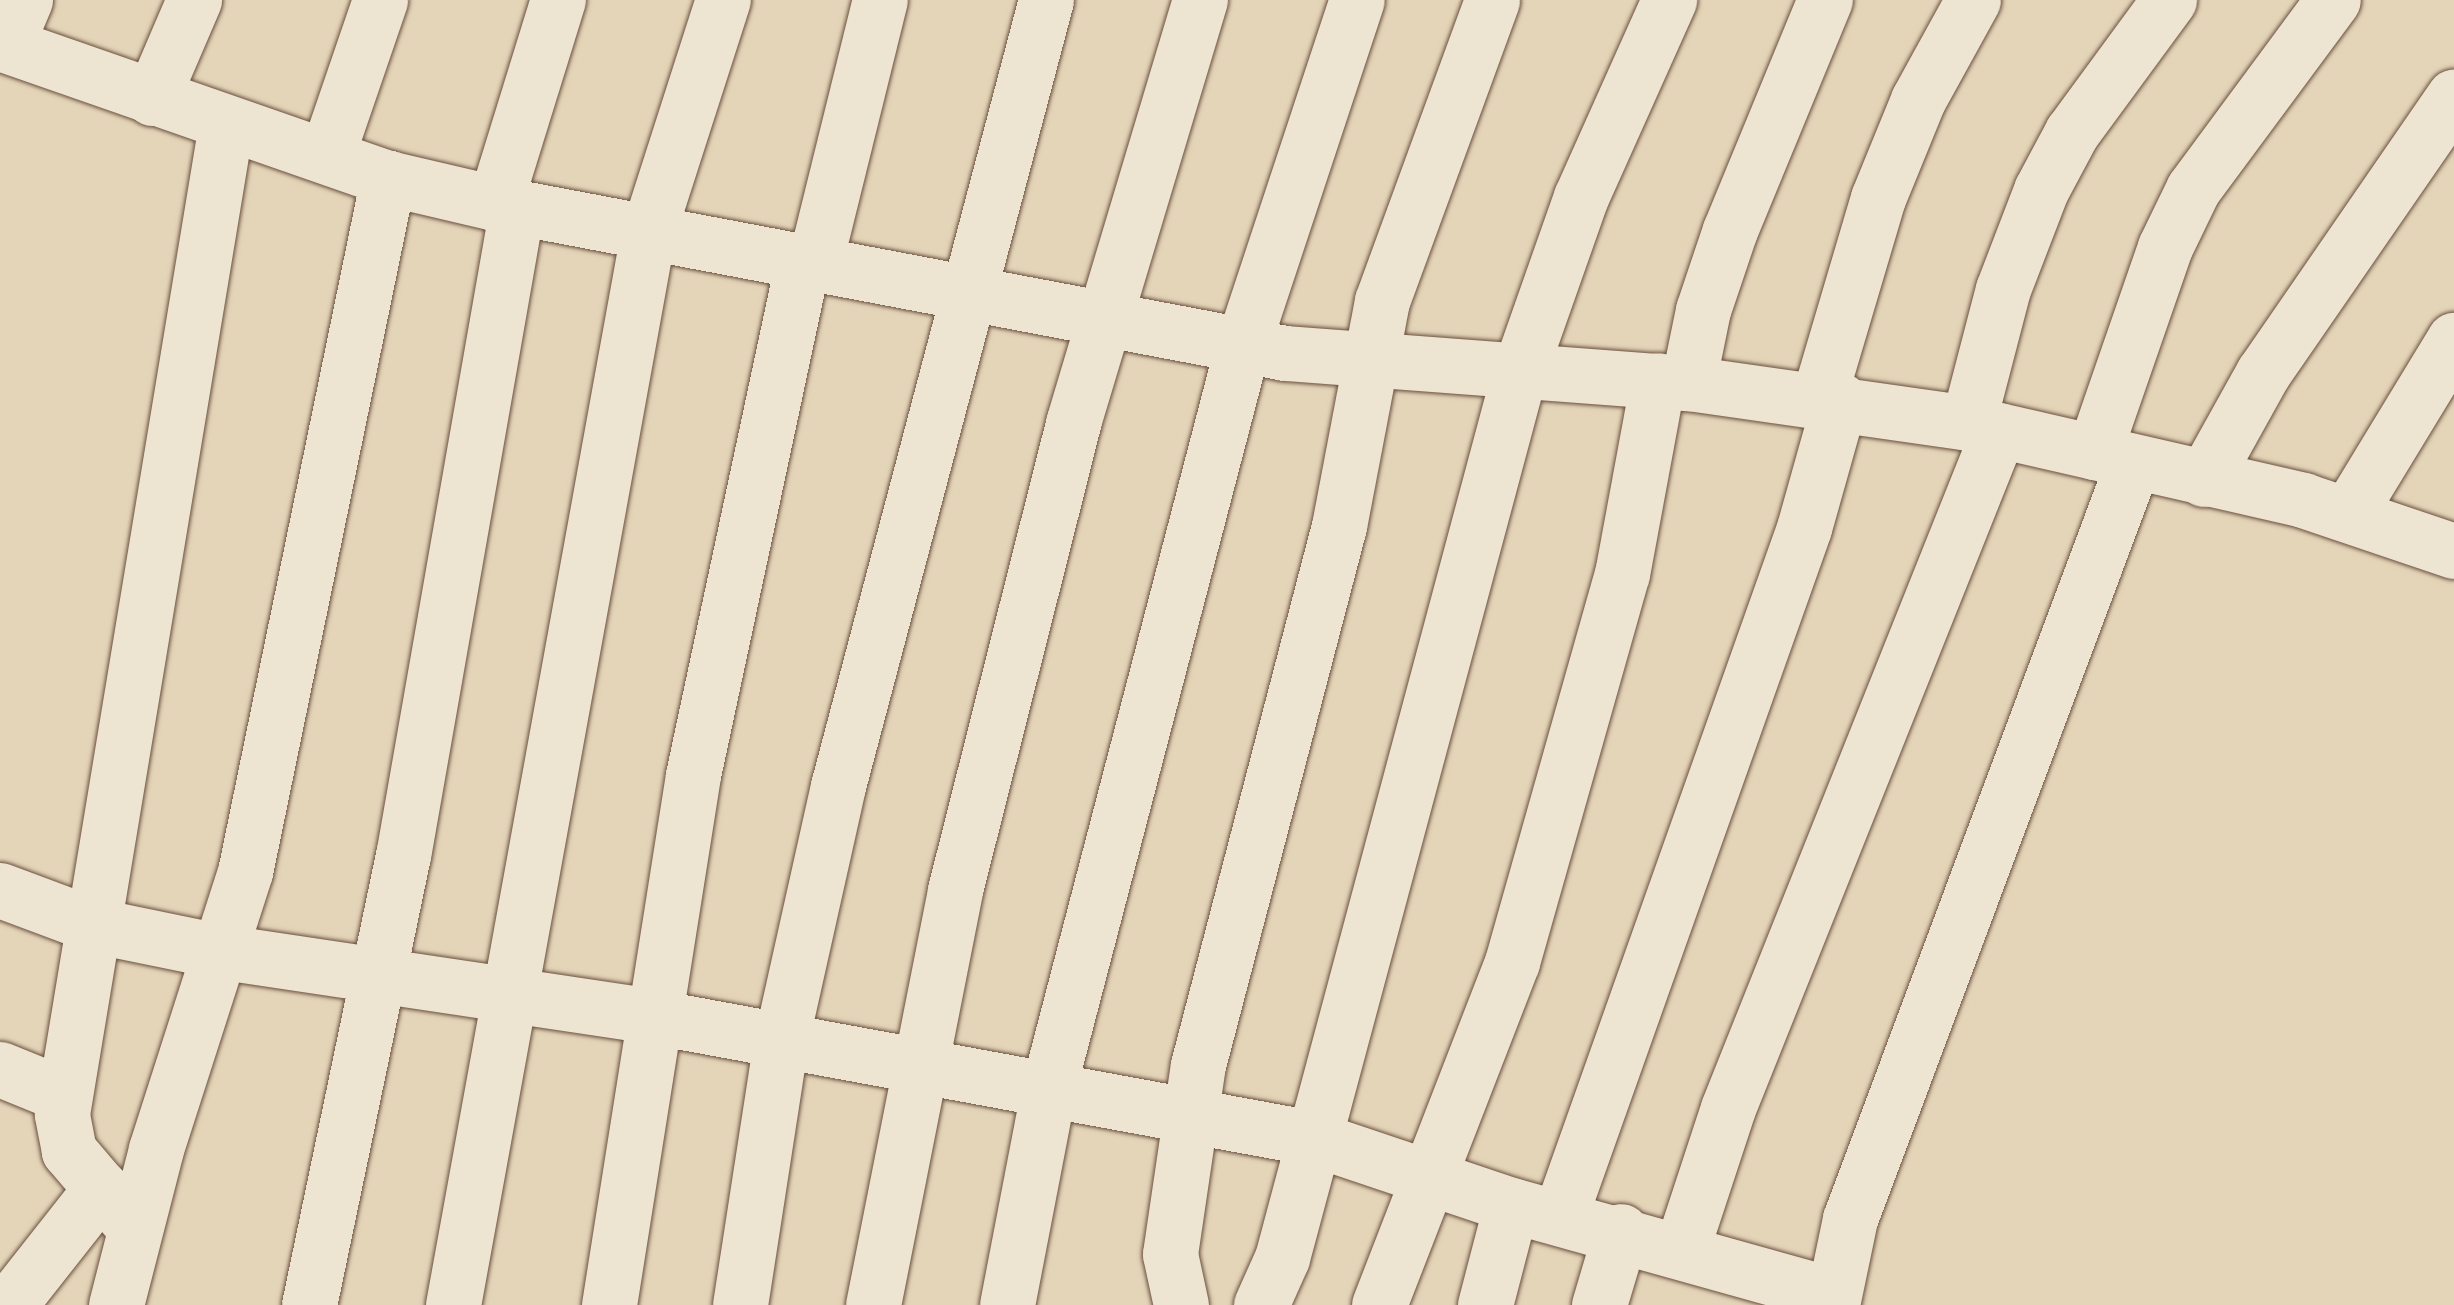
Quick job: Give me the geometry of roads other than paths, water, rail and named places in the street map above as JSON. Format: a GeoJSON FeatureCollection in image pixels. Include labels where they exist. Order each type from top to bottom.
{"type":"FeatureCollection","features":[{"type":"Feature","properties":{"kind":"street"},"geometry":{"type":"LineString","coordinates":[[152,98],[194,0]]}},
{"type":"Feature","properties":{"kind":"street"},"geometry":{"type":"LineString","coordinates":[[327,155],[380,0]]}},
{"type":"Feature","properties":{"kind":"street"},"geometry":{"type":"LineString","coordinates":[[310,1305],[378,977],[506,205],[558,0]]}},
{"type":"Feature","properties":{"kind":"street"},"geometry":{"type":"LineString","coordinates":[[454,1305],[514,994],[648,233],[723,0]]}},
{"type":"Feature","properties":{"kind":"street"},"geometry":{"type":"LineString","coordinates":[[609,1305],[650,1016],[744,517],[880,0]]}},
{"type":"Feature","properties":{"kind":"street"},"geometry":{"type":"LineString","coordinates":[[740,1305],[781,1042],[883,604],[1046,0]]}},
{"type":"Feature","properties":{"kind":"street"},"geometry":{"type":"LineString","coordinates":[[873,1305],[916,1064],[1104,316],[1200,0]]}},
{"type":"Feature","properties":{"kind":"street"},"geometry":{"type":"LineString","coordinates":[[1007,1305],[1048,1086],[1242,344],[1357,0]]}},
{"type":"Feature","properties":{"kind":"street"},"geometry":{"type":"LineString","coordinates":[[1181,1305],[1170,1254],[1190,1112],[1338,526],[1382,302],[1492,0]]}},
{"type":"Feature","properties":{"kind":"street"},"geometry":{"type":"LineString","coordinates":[[1261,1305],[1282,1258],[1520,370],[1581,196],[1669,0]]}},
{"type":"Feature","properties":{"kind":"street"},"geometry":{"type":"LineString","coordinates":[[1379,1305],[1512,962],[1566,780],[1673,382],[1730,230],[1826,0]]}},
{"type":"Feature","properties":{"kind":"street"},"geometry":{"type":"LineString","coordinates":[[1485,1305],[1535,1210],[1804,528],[1830,398],[1878,198],[1918,100],[1973,0]]}},
{"type":"Feature","properties":{"kind":"street"},"geometry":{"type":"LineString","coordinates":[[1699,1271],[1728,1108],[1984,426],[2003,289],[2041,190],[2072,132],[2169,0]]}},
{"type":"Feature","properties":{"kind":"street"},"geometry":{"type":"LineString","coordinates":[[2,899],[96,926],[224,952],[650,1016],[1190,1112],[1312,1138],[1428,1179],[1621,1231],[1699,1271],[1832,1300],[1850,1219],[2113,458],[2180,214],[2210,162],[2334,0]]}},
{"type":"Feature","properties":{"kind":"street"},"geometry":{"type":"LineString","coordinates":[[10,29],[152,98],[388,178],[506,205],[1242,344],[1371,360],[1830,398],[1984,426],[2348,514],[2454,551]]}},
{"type":"Feature","properties":{"kind":"street"},"geometry":{"type":"LineString","coordinates":[[2204,479],[2263,373],[2454,96]]}},
{"type":"Feature","properties":{"kind":"street"},"geometry":{"type":"LineString","coordinates":[[117,1207],[62,1134],[64,1095],[96,926],[226,124]]}},
{"type":"Feature","properties":{"kind":"street"},"geometry":{"type":"LineString","coordinates":[[116,1305],[117,1207],[224,952],[388,178]]}},
{"type":"Feature","properties":{"kind":"street"},"geometry":{"type":"LineString","coordinates":[[2348,514],[2454,340]]}},
{"type":"Feature","properties":{"kind":"street"},"geometry":{"type":"LineString","coordinates":[[0,1070],[64,1095]]}},
{"type":"Feature","properties":{"kind":"street"},"geometry":{"type":"LineString","coordinates":[[9,1305],[117,1207]]}},
{"type":"Feature","properties":{"kind":"street"},"geometry":{"type":"LineString","coordinates":[[1599,1305],[1621,1231]]}}]}
